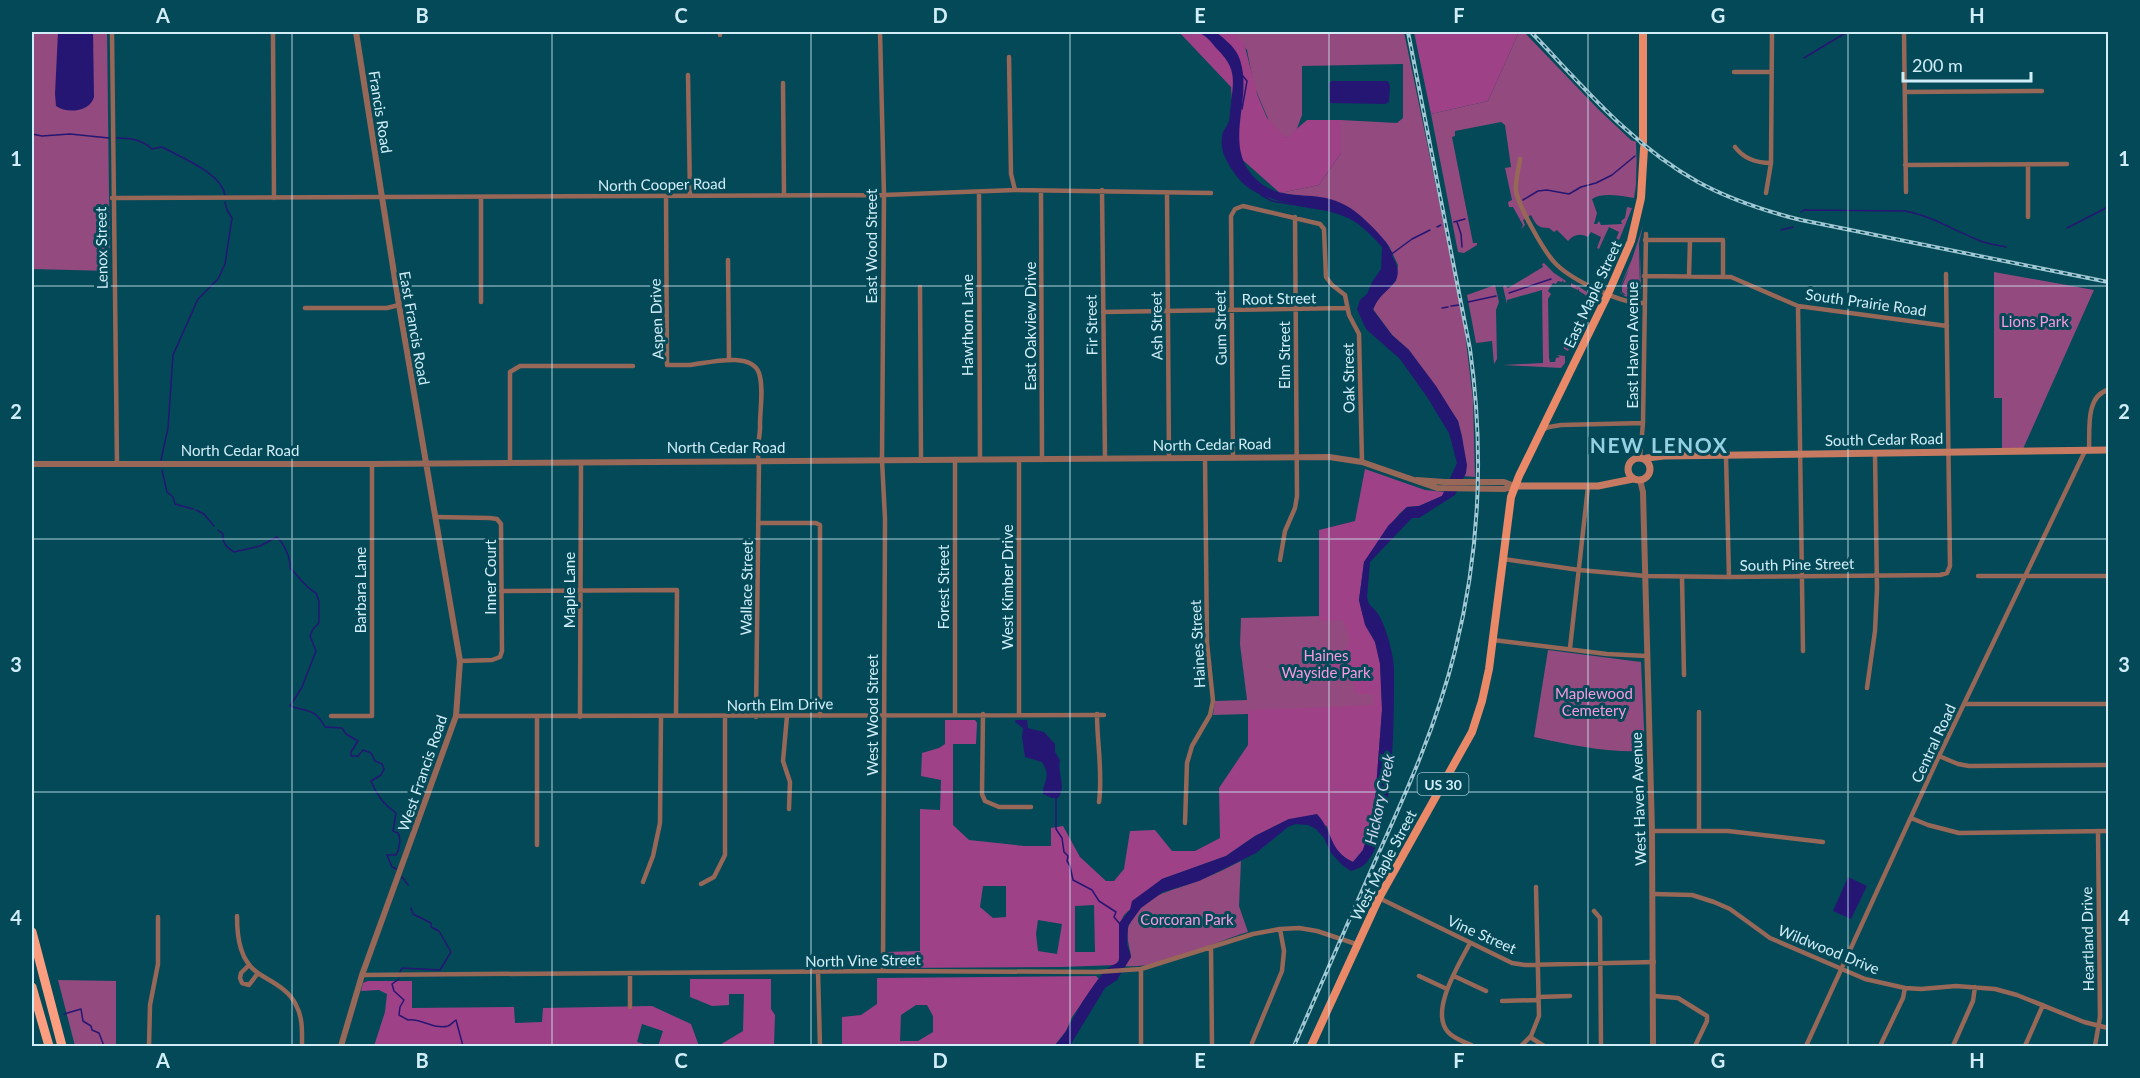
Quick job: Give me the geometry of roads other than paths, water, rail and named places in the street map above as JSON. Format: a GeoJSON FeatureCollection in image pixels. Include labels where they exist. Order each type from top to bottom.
{"type":"FeatureCollection","features":[{"type":"Feature","properties":{"kind":"highway"},"geometry":{"type":"LineString","coordinates":[[32,932],[62,1047]]}},
{"type":"Feature","properties":{"kind":"highway"},"geometry":{"type":"LineString","coordinates":[[32,987],[49,1047]]}},
{"type":"Feature","properties":{"kind":"main road","name":"East Maple Street"},"geometry":{"type":"LineString","coordinates":[[1551,409],[1608,294],[1628,250],[1638,219],[1642,194],[1643,32]]}},
{"type":"Feature","properties":{"kind":"main road","name":"US 30"},"geometry":{"type":"LineString","coordinates":[[1515,486],[1551,409]]}},
{"type":"Feature","properties":{"kind":"main road","name":"South Cedar Road"},"geometry":{"type":"LineString","coordinates":[[1646,460],[1659,457],[2109,450]]}},
{"type":"Feature","properties":{"kind":"main road"},"geometry":{"type":"LineString","coordinates":[[1621,480],[1632,461],[1646,460],[1648,475],[1636,480],[1628,471]]}},
{"type":"Feature","properties":{"kind":"main road","name":"North Cedar Road"},"geometry":{"type":"LineString","coordinates":[[1515,486],[1588,486],[1621,480],[1636,480]]}},
{"type":"Feature","properties":{"kind":"main road","name":"West Maple Street"},"geometry":{"type":"LineString","coordinates":[[1311,1047],[1378,898],[1472,732],[1487,681],[1508,511],[1515,486]]}},
{"type":"Feature","properties":{"kind":"street","name":"Lenox Street"},"geometry":{"type":"LineString","coordinates":[[112,32],[112,198],[117,464]]}},
{"type":"Feature","properties":{"kind":"street","name":"Francis Road"},"geometry":{"type":"LineString","coordinates":[[356,32],[382,197]]}},
{"type":"Feature","properties":{"kind":"street"},"geometry":{"type":"LineString","coordinates":[[1766,193],[1772,163],[1772,32]]}},
{"type":"Feature","properties":{"kind":"street"},"geometry":{"type":"LineString","coordinates":[[1904,32],[1906,192]]}},
{"type":"Feature","properties":{"kind":"street","name":"East Wood Street"},"geometry":{"type":"LineString","coordinates":[[880,33],[884,195],[882,460]]}},
{"type":"Feature","properties":{"kind":"street"},"geometry":{"type":"LineString","coordinates":[[273,34],[274,198]]}},
{"type":"Feature","properties":{"kind":"street"},"geometry":{"type":"LineString","coordinates":[[1009,57],[1011,174],[1015,190]]}},
{"type":"Feature","properties":{"kind":"street"},"geometry":{"type":"LineString","coordinates":[[1734,72],[1772,72]]}},
{"type":"Feature","properties":{"kind":"street"},"geometry":{"type":"LineString","coordinates":[[688,75],[690,195]]}},
{"type":"Feature","properties":{"kind":"street"},"geometry":{"type":"LineString","coordinates":[[783,83],[784,195]]}},
{"type":"Feature","properties":{"kind":"street"},"geometry":{"type":"LineString","coordinates":[[1905,92],[2042,91]]}},
{"type":"Feature","properties":{"kind":"street"},"geometry":{"type":"LineString","coordinates":[[1735,147],[1740,153],[1753,160],[1772,163]]}},
{"type":"Feature","properties":{"kind":"street"},"geometry":{"type":"LineString","coordinates":[[1520,159],[1516,189],[1521,205],[1550,256],[1562,269],[1608,294],[1623,301],[1643,303]]}},
{"type":"Feature","properties":{"kind":"street"},"geometry":{"type":"LineString","coordinates":[[2028,164],[2028,217]]}},
{"type":"Feature","properties":{"kind":"street"},"geometry":{"type":"LineString","coordinates":[[1905,165],[2067,164]]}},
{"type":"Feature","properties":{"kind":"street","name":"North Cooper Road"},"geometry":{"type":"LineString","coordinates":[[112,198],[884,195],[1015,190],[1211,193]]}},
{"type":"Feature","properties":{"kind":"street","name":"Fir Street"},"geometry":{"type":"LineString","coordinates":[[1102,190],[1105,459]]}},
{"type":"Feature","properties":{"kind":"street","name":"Hawthorn Lane"},"geometry":{"type":"LineString","coordinates":[[979,192],[980,459]]}},
{"type":"Feature","properties":{"kind":"street","name":"East Oakview Drive"},"geometry":{"type":"LineString","coordinates":[[1041,192],[1042,460]]}},
{"type":"Feature","properties":{"kind":"street","name":"Ash Street"},"geometry":{"type":"LineString","coordinates":[[1167,192],[1169,458]]}},
{"type":"Feature","properties":{"kind":"street","name":"Aspen Drive"},"geometry":{"type":"LineString","coordinates":[[666,196],[667,365],[729,360],[749,362],[758,370],[760,376],[760,431],[757,455],[759,461]]}},
{"type":"Feature","properties":{"kind":"street","name":"East Francis Road"},"geometry":{"type":"LineString","coordinates":[[382,197],[427,463]]}},
{"type":"Feature","properties":{"kind":"street"},"geometry":{"type":"LineString","coordinates":[[481,197],[481,302]]}},
{"type":"Feature","properties":{"kind":"street","name":"Gum Street"},"geometry":{"type":"LineString","coordinates":[[1233,458],[1231,216],[1234,208],[1243,206],[1295,217]]}},
{"type":"Feature","properties":{"kind":"street","name":"Oak Street"},"geometry":{"type":"LineString","coordinates":[[1295,217],[1320,224],[1324,233],[1326,277],[1345,295],[1347,309],[1359,334],[1362,462]]}},
{"type":"Feature","properties":{"kind":"street","name":"Elm Street"},"geometry":{"type":"LineString","coordinates":[[1280,561],[1285,531],[1295,508],[1297,496],[1295,217]]}},
{"type":"Feature","properties":{"kind":"street","name":"East Haven Avenue"},"geometry":{"type":"LineString","coordinates":[[1646,460],[1643,423],[1643,303],[1646,237],[1690,240]]}},
{"type":"Feature","properties":{"kind":"street"},"geometry":{"type":"LineString","coordinates":[[1689,276],[1690,240],[1723,240],[1723,276]]}},
{"type":"Feature","properties":{"kind":"street"},"geometry":{"type":"LineString","coordinates":[[728,260],[729,360]]}},
{"type":"Feature","properties":{"kind":"street"},"geometry":{"type":"LineString","coordinates":[[1946,274],[1948,452]]}},
{"type":"Feature","properties":{"kind":"street","name":"South Prairie Road"},"geometry":{"type":"LineString","coordinates":[[1644,276],[1723,276],[1737,279],[1798,306],[1947,326]]}},
{"type":"Feature","properties":{"kind":"street"},"geometry":{"type":"LineString","coordinates":[[920,287],[921,459]]}},
{"type":"Feature","properties":{"kind":"street"},"geometry":{"type":"LineString","coordinates":[[305,308],[387,308],[399,305]]}},
{"type":"Feature","properties":{"kind":"street"},"geometry":{"type":"LineString","coordinates":[[1798,306],[1803,651]]}},
{"type":"Feature","properties":{"kind":"street","name":"Root Street"},"geometry":{"type":"LineString","coordinates":[[1103,312],[1347,309]]}},
{"type":"Feature","properties":{"kind":"street"},"geometry":{"type":"LineString","coordinates":[[510,463],[510,372],[515,368],[520,366],[633,366]]}},
{"type":"Feature","properties":{"kind":"street"},"geometry":{"type":"LineString","coordinates":[[2087,451],[2092,406],[2097,397],[2105,390],[2109,390]]}},
{"type":"Feature","properties":{"kind":"street"},"geometry":{"type":"LineString","coordinates":[[1551,409],[1552,420],[1561,425]]}},
{"type":"Feature","properties":{"kind":"street"},"geometry":{"type":"LineString","coordinates":[[1540,431],[1561,425],[1643,423]]}},
{"type":"Feature","properties":{"kind":"street","name":"Central Road"},"geometry":{"type":"LineString","coordinates":[[1806,1047],[1940,756],[2087,451]]}},
{"type":"Feature","properties":{"kind":"street","name":"South Pine Street"},"geometry":{"type":"LineString","coordinates":[[1503,559],[1578,570],[1646,576],[1940,575],[1947,573],[1950,566],[1948,452]]}},
{"type":"Feature","properties":{"kind":"street"},"geometry":{"type":"LineString","coordinates":[[1867,688],[1875,631],[1877,575],[1875,453]]}},
{"type":"Feature","properties":{"kind":"street"},"geometry":{"type":"LineString","coordinates":[[1726,456],[1729,577]]}},
{"type":"Feature","properties":{"kind":"street","name":"North Cedar Road"},"geometry":{"type":"LineString","coordinates":[[32,464],[372,464],[1339,457],[1418,480],[1425,485],[1504,482],[1515,486]]}},
{"type":"Feature","properties":{"kind":"street","name":"Haines Street"},"geometry":{"type":"LineString","coordinates":[[1185,823],[1187,763],[1192,746],[1210,715],[1213,701],[1207,643],[1205,458]]}},
{"type":"Feature","properties":{"kind":"street","name":"Forest Street"},"geometry":{"type":"LineString","coordinates":[[955,459],[955,714]]}},
{"type":"Feature","properties":{"kind":"street","name":"West Kimber Drive"},"geometry":{"type":"LineString","coordinates":[[1019,459],[1019,714]]}},
{"type":"Feature","properties":{"kind":"street","name":"West Wood Street"},"geometry":{"type":"LineString","coordinates":[[882,460],[885,511],[883,971]]}},
{"type":"Feature","properties":{"kind":"street","name":"Wallace Street"},"geometry":{"type":"LineString","coordinates":[[756,717],[759,461]]}},
{"type":"Feature","properties":{"kind":"street","name":"Maple Lane"},"geometry":{"type":"LineString","coordinates":[[580,717],[581,462]]}},
{"type":"Feature","properties":{"kind":"street","name":"West Francis Road"},"geometry":{"type":"LineString","coordinates":[[341,1047],[362,975],[456,716],[460,661],[427,463]]}},
{"type":"Feature","properties":{"kind":"street","name":"Barbara Lane"},"geometry":{"type":"LineString","coordinates":[[331,716],[372,716],[372,464]]}},
{"type":"Feature","properties":{"kind":"street","name":"West Haven Avenue"},"geometry":{"type":"LineString","coordinates":[[1636,480],[1643,492],[1646,576],[1653,894],[1653,1047]]}},
{"type":"Feature","properties":{"kind":"street"},"geometry":{"type":"LineString","coordinates":[[1570,648],[1588,486]]}},
{"type":"Feature","properties":{"kind":"street","name":"Inner Court"},"geometry":{"type":"LineString","coordinates":[[436,517],[497,519],[501,524],[502,651],[500,657],[492,660],[460,661]]}},
{"type":"Feature","properties":{"kind":"street"},"geometry":{"type":"LineString","coordinates":[[758,523],[816,522],[820,525],[820,716]]}},
{"type":"Feature","properties":{"kind":"street"},"geometry":{"type":"LineString","coordinates":[[1978,576],[2109,576]]}},
{"type":"Feature","properties":{"kind":"street"},"geometry":{"type":"LineString","coordinates":[[1682,577],[1684,675]]}},
{"type":"Feature","properties":{"kind":"street"},"geometry":{"type":"LineString","coordinates":[[501,591],[677,590],[676,716]]}},
{"type":"Feature","properties":{"kind":"street"},"geometry":{"type":"LineString","coordinates":[[1493,640],[1607,654],[1647,656]]}},
{"type":"Feature","properties":{"kind":"street"},"geometry":{"type":"LineString","coordinates":[[1965,704],[2109,704]]}},
{"type":"Feature","properties":{"kind":"street"},"geometry":{"type":"LineString","coordinates":[[1699,712],[1699,830]]}},
{"type":"Feature","properties":{"kind":"street"},"geometry":{"type":"LineString","coordinates":[[983,714],[982,794],[985,801],[999,807],[1031,807]]}},
{"type":"Feature","properties":{"kind":"street"},"geometry":{"type":"LineString","coordinates":[[1097,714],[1097,742],[1102,775],[1099,802]]}},
{"type":"Feature","properties":{"kind":"street","name":"North Elm Drive"},"geometry":{"type":"LineString","coordinates":[[456,716],[537,718],[1104,715]]}},
{"type":"Feature","properties":{"kind":"street"},"geometry":{"type":"LineString","coordinates":[[643,882],[653,856],[660,823],[661,716]]}},
{"type":"Feature","properties":{"kind":"street"},"geometry":{"type":"LineString","coordinates":[[787,716],[783,761],[790,782],[789,809]]}},
{"type":"Feature","properties":{"kind":"street"},"geometry":{"type":"LineString","coordinates":[[701,884],[714,877],[725,855],[725,717]]}},
{"type":"Feature","properties":{"kind":"street"},"geometry":{"type":"LineString","coordinates":[[537,718],[537,845]]}},
{"type":"Feature","properties":{"kind":"street"},"geometry":{"type":"LineString","coordinates":[[1940,756],[1969,766],[2109,765]]}},
{"type":"Feature","properties":{"kind":"street"},"geometry":{"type":"LineString","coordinates":[[1911,818],[1959,833],[2109,831]]}},
{"type":"Feature","properties":{"kind":"street"},"geometry":{"type":"LineString","coordinates":[[1652,831],[1728,831],[1823,842]]}},
{"type":"Feature","properties":{"kind":"street","name":"Heartland Drive"},"geometry":{"type":"LineString","coordinates":[[2096,1047],[2099,1027],[2098,831]]}},
{"type":"Feature","properties":{"kind":"street"},"geometry":{"type":"LineString","coordinates":[[1521,1047],[1530,1037],[1539,1016],[1536,887]]}},
{"type":"Feature","properties":{"kind":"street","name":"Wildwood Drive"},"geometry":{"type":"LineString","coordinates":[[1653,894],[1692,896],[1714,902],[1730,909],[1770,938],[1865,979],[1905,988],[1995,989],[2099,1027],[2109,1028]]}},
{"type":"Feature","properties":{"kind":"street","name":"Vine Street"},"geometry":{"type":"LineString","coordinates":[[1378,898],[1512,963],[1654,962]]}},
{"type":"Feature","properties":{"kind":"street"},"geometry":{"type":"LineString","coordinates":[[1594,911],[1600,924],[1601,1047]]}},
{"type":"Feature","properties":{"kind":"street"},"geometry":{"type":"LineString","coordinates":[[237,916],[240,946],[249,965],[277,984],[297,1005],[302,1020],[302,1047]]}},
{"type":"Feature","properties":{"kind":"street"},"geometry":{"type":"LineString","coordinates":[[149,1047],[150,1005],[158,964],[158,917]]}},
{"type":"Feature","properties":{"kind":"street","name":"North Vine Street"},"geometry":{"type":"LineString","coordinates":[[362,975],[883,971],[1097,972],[1141,969],[1259,932],[1280,929],[1299,928],[1317,931],[1356,945]]}},
{"type":"Feature","properties":{"kind":"street"},"geometry":{"type":"LineString","coordinates":[[1252,1044],[1282,971],[1284,951],[1280,929]]}},
{"type":"Feature","properties":{"kind":"street"},"geometry":{"type":"LineString","coordinates":[[1470,943],[1447,989],[1443,1003],[1443,1023],[1451,1035],[1473,1047]]}},
{"type":"Feature","properties":{"kind":"street"},"geometry":{"type":"LineString","coordinates":[[1211,948],[1212,1047]]}},
{"type":"Feature","properties":{"kind":"street"},"geometry":{"type":"LineString","coordinates":[[249,965],[241,973],[242,983],[249,985],[258,973]]}},
{"type":"Feature","properties":{"kind":"street"},"geometry":{"type":"LineString","coordinates":[[1141,969],[1141,1047]]}},
{"type":"Feature","properties":{"kind":"street"},"geometry":{"type":"LineString","coordinates":[[818,972],[820,1047]]}},
{"type":"Feature","properties":{"kind":"street"},"geometry":{"type":"LineString","coordinates":[[630,974],[630,1007]]}},
{"type":"Feature","properties":{"kind":"street"},"geometry":{"type":"LineString","coordinates":[[1419,976],[1447,989]]}},
{"type":"Feature","properties":{"kind":"street"},"geometry":{"type":"LineString","coordinates":[[1454,976],[1486,991]]}},
{"type":"Feature","properties":{"kind":"street"},"geometry":{"type":"LineString","coordinates":[[1953,1047],[1973,1001],[1975,987]]}},
{"type":"Feature","properties":{"kind":"street"},"geometry":{"type":"LineString","coordinates":[[1880,1047],[1905,988]]}},
{"type":"Feature","properties":{"kind":"street"},"geometry":{"type":"LineString","coordinates":[[1502,1001],[1570,996]]}},
{"type":"Feature","properties":{"kind":"street"},"geometry":{"type":"LineString","coordinates":[[1654,996],[1678,998],[1707,1016],[1707,1021],[1695,1047]]}},
{"type":"Feature","properties":{"kind":"street"},"geometry":{"type":"LineString","coordinates":[[2025,1047],[2043,1005]]}},
{"type":"Feature","properties":{"kind":"street"},"geometry":{"type":"LineString","coordinates":[[1530,1037],[1544,1047]]}},
{"type":"Feature","properties":{"kind":"water"},"geometry":{"type":"Polygon","coordinates":[[[58,32],[93,32],[94,97],[92,102],[83,109],[72,111],[56,106],[58,32]]]}},
{"type":"Feature","properties":{"kind":"water"},"geometry":{"type":"Polygon","coordinates":[[[1197,32],[1216,32],[1231,45],[1238,55],[1244,84],[1239,129],[1240,144],[1242,158],[1249,171],[1271,189],[1295,195],[1320,197],[1345,205],[1372,227],[1393,253],[1398,273],[1396,280],[1373,310],[1392,335],[1409,350],[1458,421],[1467,465],[1466,473],[1455,495],[1419,518],[1412,518],[1370,562],[1367,597],[1369,604],[1379,615],[1388,638],[1394,663],[1394,689],[1393,741],[1388,798],[1376,846],[1367,862],[1362,867],[1351,871],[1331,853],[1324,838],[1316,829],[1308,825],[1296,824],[1288,827],[1256,853],[1199,881],[1163,892],[1141,908],[1128,926],[1127,944],[1131,957],[1117,980],[1105,988],[1071,1044],[1054,1046],[1097,981],[1107,969],[1119,961],[1119,923],[1130,910],[1132,901],[1162,879],[1226,856],[1255,836],[1289,819],[1317,814],[1335,846],[1345,857],[1353,862],[1363,850],[1374,815],[1382,710],[1380,664],[1375,642],[1365,625],[1359,600],[1364,562],[1388,526],[1407,507],[1419,506],[1442,496],[1457,463],[1449,433],[1427,397],[1400,359],[1367,330],[1357,309],[1360,300],[1367,294],[1381,269],[1382,247],[1349,218],[1329,211],[1268,198],[1254,192],[1243,183],[1228,163],[1222,146],[1222,135],[1230,116],[1233,87],[1231,68],[1210,41],[1197,32]]]}},
{"type":"Feature","properties":{"kind":"water"},"geometry":{"type":"Polygon","coordinates":[[[1332,81],[1388,81],[1389,102],[1385,104],[1330,103],[1329,83],[1332,81]]]}},
{"type":"Feature","properties":{"kind":"water"},"geometry":{"type":"Polygon","coordinates":[[[1016,720],[1027,720],[1028,728],[1044,732],[1055,744],[1055,752],[1060,760],[1062,785],[1058,798],[1043,794],[1047,776],[1045,768],[1042,762],[1025,757],[1023,728],[1015,722],[1016,720]]]}},
{"type":"Feature","properties":{"kind":"water"},"geometry":{"type":"Polygon","coordinates":[[[1848,877],[1867,886],[1851,919],[1833,911],[1848,877]]]}},
{"type":"Feature","properties":{"kind":"waterway"},"geometry":{"type":"LineString","coordinates":[[1804,58],[1847,32]]}},
{"type":"Feature","properties":{"kind":"waterway","name":"Hickory Creek"},"geometry":{"type":"LineString","coordinates":[[1242,109],[1247,81],[1243,76]]}},
{"type":"Feature","properties":{"kind":"waterway"},"geometry":{"type":"LineString","coordinates":[[32,134],[42,136],[70,134],[109,138]]}},
{"type":"Feature","properties":{"kind":"waterway"},"geometry":{"type":"LineString","coordinates":[[116,138],[135,140],[152,149],[161,147],[190,161],[209,173],[222,187],[225,195]]}},
{"type":"Feature","properties":{"kind":"waterway"},"geometry":{"type":"LineString","coordinates":[[1523,200],[1538,191],[1547,190],[1569,194],[1612,175],[1635,156]]}},
{"type":"Feature","properties":{"kind":"waterway","name":"Hickory Creek"},"geometry":{"type":"LineString","coordinates":[[1261,195],[1272,201],[1326,210]]}},
{"type":"Feature","properties":{"kind":"waterway"},"geometry":{"type":"LineString","coordinates":[[161,460],[168,428],[173,355],[198,299],[218,279],[225,264],[232,218],[225,202]]}},
{"type":"Feature","properties":{"kind":"waterway"},"geometry":{"type":"LineString","coordinates":[[2067,228],[2108,207]]}},
{"type":"Feature","properties":{"kind":"waterway"},"geometry":{"type":"LineString","coordinates":[[1801,212],[1804,210],[1905,211],[1933,220],[1981,241],[2006,247]]}},
{"type":"Feature","properties":{"kind":"waterway"},"geometry":{"type":"LineString","coordinates":[[1454,222],[1465,219]]}},
{"type":"Feature","properties":{"kind":"waterway"},"geometry":{"type":"LineString","coordinates":[[1457,222],[1462,247]]}},
{"type":"Feature","properties":{"kind":"waterway"},"geometry":{"type":"LineString","coordinates":[[1437,227],[1441,225]]}},
{"type":"Feature","properties":{"kind":"waterway"},"geometry":{"type":"LineString","coordinates":[[1781,230],[1793,227]]}},
{"type":"Feature","properties":{"kind":"waterway"},"geometry":{"type":"LineString","coordinates":[[1393,253],[1412,239],[1430,230]]}},
{"type":"Feature","properties":{"kind":"waterway"},"geometry":{"type":"LineString","coordinates":[[1509,293],[1551,279]]}},
{"type":"Feature","properties":{"kind":"waterway"},"geometry":{"type":"LineString","coordinates":[[1468,302],[1496,296]]}},
{"type":"Feature","properties":{"kind":"waterway"},"geometry":{"type":"LineString","coordinates":[[1451,306],[1459,305]]}},
{"type":"Feature","properties":{"kind":"waterway"},"geometry":{"type":"LineString","coordinates":[[1442,308],[1448,307]]}},
{"type":"Feature","properties":{"kind":"waterway"},"geometry":{"type":"LineString","coordinates":[[162,470],[167,492],[173,497],[175,504],[193,509]]}},
{"type":"Feature","properties":{"kind":"waterway"},"geometry":{"type":"LineString","coordinates":[[196,510],[204,514],[214,526]]}},
{"type":"Feature","properties":{"kind":"waterway"},"geometry":{"type":"LineString","coordinates":[[218,530],[223,534],[225,545],[234,552],[260,546],[277,537],[286,551],[290,568],[305,585],[316,593],[319,601],[319,623],[310,636],[316,651],[302,687],[290,706],[311,712],[325,727],[342,728],[346,734],[358,741],[351,756],[358,756],[363,750],[371,753],[375,761],[382,764],[384,769],[381,775],[371,781],[381,799],[396,813],[393,831],[399,835],[399,847],[396,855],[387,855],[392,867],[397,869]]}},
{"type":"Feature","properties":{"kind":"waterway"},"geometry":{"type":"LineString","coordinates":[[1056,798],[1056,829],[1062,838],[1073,880],[1092,890],[1099,901],[1116,912],[1114,917],[1119,923]]}},
{"type":"Feature","properties":{"kind":"waterway"},"geometry":{"type":"LineString","coordinates":[[402,877],[408,885]]}},
{"type":"Feature","properties":{"kind":"waterway"},"geometry":{"type":"LineString","coordinates":[[400,972],[402,968],[440,970],[451,952],[439,931],[431,927],[431,923],[413,914],[411,908]]}},
{"type":"Feature","properties":{"kind":"waterway"},"geometry":{"type":"LineString","coordinates":[[399,979],[392,984],[394,991],[404,1000],[399,1015],[408,1020],[443,1027],[456,1020],[463,1046]]}},
{"type":"Feature","properties":{"kind":"waterway"},"geometry":{"type":"LineString","coordinates":[[64,1014],[81,1009],[83,1021],[99,1033],[104,1046]]}},
{"type":"Feature","properties":{"kind":"railway"},"geometry":{"type":"LineString","coordinates":[[1294,1046],[1399,808],[1430,731],[1455,651],[1470,576],[1478,463],[1470,349],[1408,32]]}},
{"type":"Feature","properties":{"kind":"railway"},"geometry":{"type":"LineString","coordinates":[[1531,32],[1629,132],[1674,167],[1698,182],[1736,200],[1801,220],[2108,282]]}},
{"type":"Feature","properties":{"kind":"district","name":"NEW LENOX"},"geometry":{"type":"Point","coordinates":[1659,444]}},
{"type":"Feature","properties":{"kind":"park label","name":"Lions Park"},"geometry":{"type":"Point","coordinates":[2035,321]}},
{"type":"Feature","properties":{"kind":"park label","name":"Haines Wayside Park"},"geometry":{"type":"Point","coordinates":[1326,664]}},
{"type":"Feature","properties":{"kind":"park label","name":"Maplewood Cemetery"},"geometry":{"type":"Point","coordinates":[1594,702]}},
{"type":"Feature","properties":{"kind":"park label","name":"Corcoran Park"},"geometry":{"type":"Point","coordinates":[1187,919]}}]}
